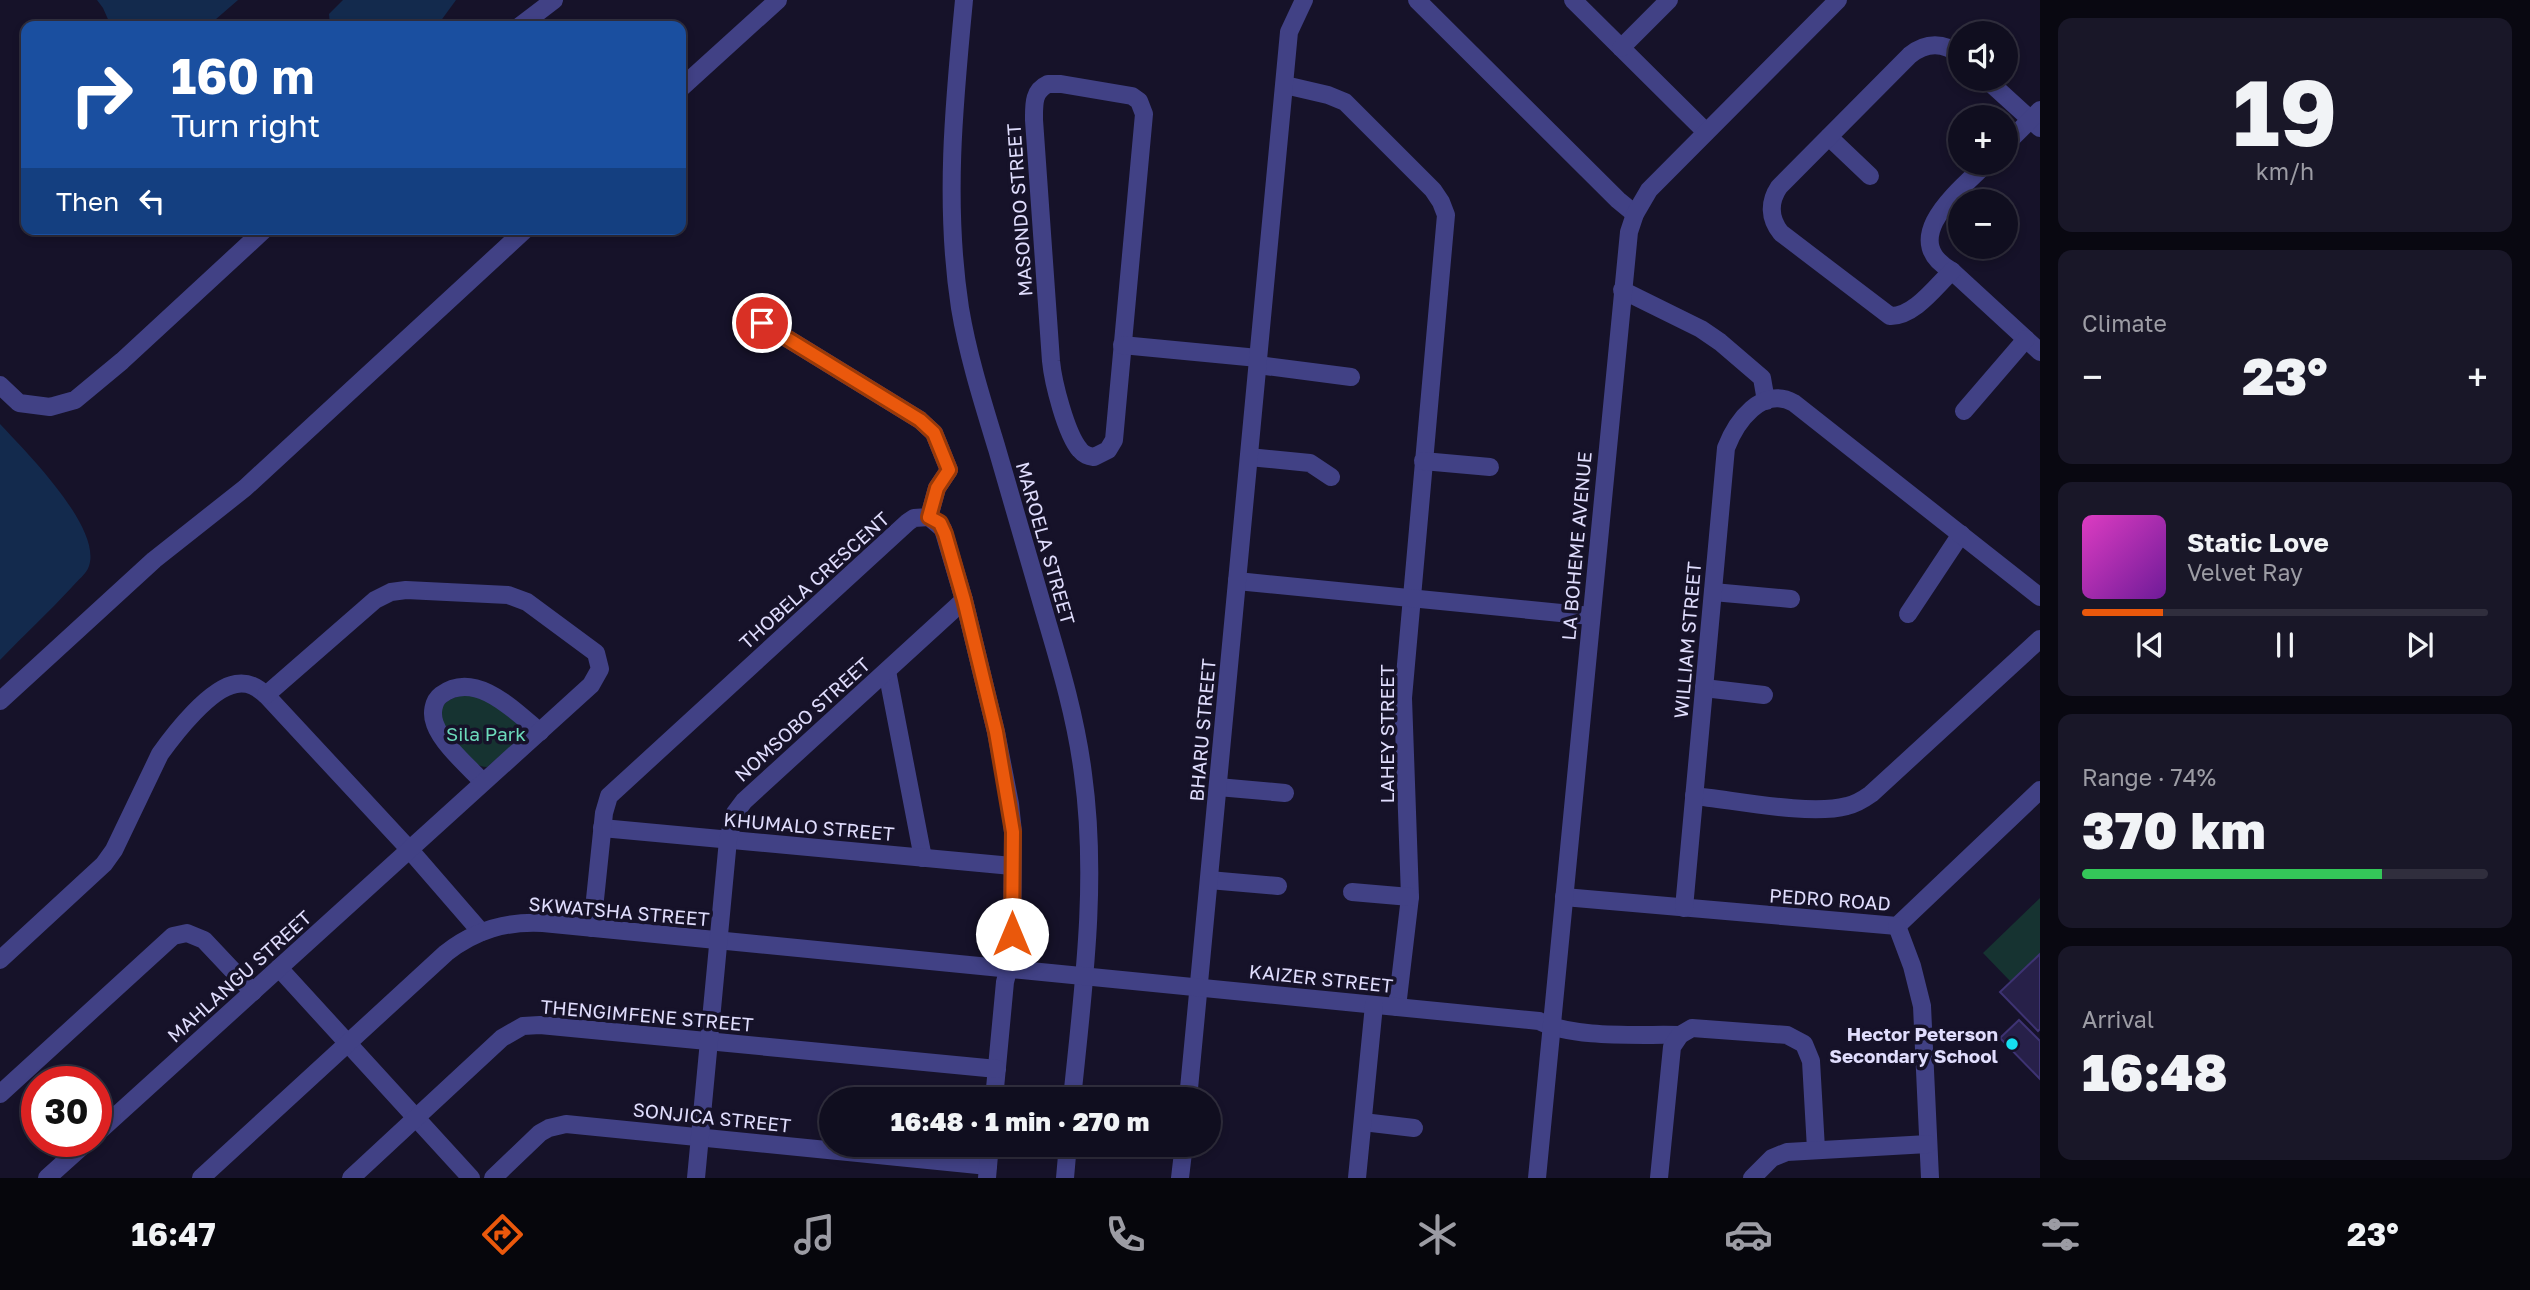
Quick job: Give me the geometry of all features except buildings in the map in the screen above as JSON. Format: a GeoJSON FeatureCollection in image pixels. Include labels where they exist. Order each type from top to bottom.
{"type":"FeatureCollection","features":[{"type":"Feature","properties":{"kind":"street"},"geometry":{"type":"LineString","coordinates":[[527,21],[554,0]]}},
{"type":"Feature","properties":{"kind":"street"},"geometry":{"type":"LineString","coordinates":[[686,83],[778,0]]}},
{"type":"Feature","properties":{"kind":"street","name":"MAROELA STREET"},"geometry":{"type":"LineString","coordinates":[[964,0],[951,131],[950,191],[960,309],[970,355],[1068,693],[1078,742],[1088,820],[1090,866],[1084,976],[1073,1087]]}},
{"type":"Feature","properties":{"kind":"street","name":"BHARU STREET"},"geometry":{"type":"LineString","coordinates":[[1189,1087],[1289,32],[1304,0]]}},
{"type":"Feature","properties":{"kind":"street"},"geometry":{"type":"LineString","coordinates":[[1417,0],[1635,214]]}},
{"type":"Feature","properties":{"kind":"street"},"geometry":{"type":"LineString","coordinates":[[1573,0],[1706,132]]}},
{"type":"Feature","properties":{"kind":"street"},"geometry":{"type":"LineString","coordinates":[[1621,48],[1669,0]]}},
{"type":"Feature","properties":{"kind":"street","name":"LA BOHEME AVENUE"},"geometry":{"type":"LineString","coordinates":[[1537,1178],[1626,245],[1635,214],[1650,190],[1838,0]]}},
{"type":"Feature","properties":{"kind":"street"},"geometry":{"type":"LineString","coordinates":[[1948,47],[1938,45],[1916,50],[1775,193],[1772,215],[1781,233],[1890,316],[1903,315],[1912,309],[1952,271]]}},
{"type":"Feature","properties":{"kind":"street","name":"MASONDO STREET"},"geometry":{"type":"LineString","coordinates":[[1048,84],[1132,96],[1143,109],[1122,345],[1114,440],[1104,454],[1089,456],[1080,450],[1070,432],[1054,384],[1051,360],[1034,120],[1036,95],[1040,88],[1048,84]]}},
{"type":"Feature","properties":{"kind":"street","name":"LAHEY STREET"},"geometry":{"type":"LineString","coordinates":[[1285,85],[1328,95],[1345,102],[1433,190],[1446,215],[1403,698],[1410,897],[1397,1007]]}},
{"type":"Feature","properties":{"kind":"street"},"geometry":{"type":"LineString","coordinates":[[2001,91],[2037,119],[2018,134]]}},
{"type":"Feature","properties":{"kind":"street"},"geometry":{"type":"LineString","coordinates":[[1829,136],[1870,176]]}},
{"type":"Feature","properties":{"kind":"street"},"geometry":{"type":"LineString","coordinates":[[1975,175],[1938,212],[1930,240],[1933,250],[1944,266],[2040,352]]}},
{"type":"Feature","properties":{"kind":"street"},"geometry":{"type":"LineString","coordinates":[[0,385],[19,402],[50,407],[75,400],[122,361],[258,235]]}},
{"type":"Feature","properties":{"kind":"street"},"geometry":{"type":"LineString","coordinates":[[0,701],[154,560],[246,488],[520,235]]}},
{"type":"Feature","properties":{"kind":"street"},"geometry":{"type":"LineString","coordinates":[[1622,290],[1701,329],[1720,342],[1762,378],[1770,400],[1784,399],[1794,403],[2040,597]]}},
{"type":"Feature","properties":{"kind":"street"},"geometry":{"type":"LineString","coordinates":[[762,323],[920,420],[934,433],[949,470],[937,488],[929,517],[940,523],[943,529],[964,600],[1005,777],[1013,832],[1012,956],[1005,982],[995,1087]]}},
{"type":"Feature","properties":{"kind":"street"},"geometry":{"type":"LineString","coordinates":[[1964,411],[2026,339]]}},
{"type":"Feature","properties":{"kind":"street"},"geometry":{"type":"LineString","coordinates":[[1122,345],[1351,377]]}},
{"type":"Feature","properties":{"kind":"street","name":"WILLIAM STREET"},"geometry":{"type":"LineString","coordinates":[[1684,908],[1726,448],[1737,426],[1750,410],[1770,400]]}},
{"type":"Feature","properties":{"kind":"street"},"geometry":{"type":"LineString","coordinates":[[1249,457],[1310,463],[1331,477]]}},
{"type":"Feature","properties":{"kind":"street"},"geometry":{"type":"LineString","coordinates":[[1423,461],[1490,467]]}},
{"type":"Feature","properties":{"kind":"street","name":"THOBELA CRESCENT"},"geometry":{"type":"LineString","coordinates":[[592,928],[605,807],[613,792],[908,522],[914,518],[929,517]]}},
{"type":"Feature","properties":{"kind":"street"},"geometry":{"type":"LineString","coordinates":[[1908,614],[1961,534]]}},
{"type":"Feature","properties":{"kind":"street"},"geometry":{"type":"LineString","coordinates":[[1237,581],[1591,616]]}},
{"type":"Feature","properties":{"kind":"street","name":"MAHLANGU STREET"},"geometry":{"type":"LineString","coordinates":[[112,1120],[596,680],[600,663],[593,649],[536,607],[517,597],[406,590],[384,594],[375,600],[266,695]]}},
{"type":"Feature","properties":{"kind":"street"},"geometry":{"type":"LineString","coordinates":[[1713,592],[1791,599]]}},
{"type":"Feature","properties":{"kind":"street","name":"NOMSOBO STREET"},"geometry":{"type":"LineString","coordinates":[[696,1178],[728,840],[735,813],[964,600]]}},
{"type":"Feature","properties":{"kind":"street"},"geometry":{"type":"LineString","coordinates":[[1694,796],[1805,808],[1834,809],[1849,806],[1871,794],[2040,639]]}},
{"type":"Feature","properties":{"kind":"street"},"geometry":{"type":"LineString","coordinates":[[887,671],[923,858]]}},
{"type":"Feature","properties":{"kind":"street"},"geometry":{"type":"LineString","coordinates":[[0,960],[104,864],[118,842],[160,754],[188,719],[228,686],[250,684],[266,695],[409,849],[481,932]]}},
{"type":"Feature","properties":{"kind":"street"},"geometry":{"type":"LineString","coordinates":[[483,782],[438,731],[433,715],[437,698],[459,687],[486,692],[502,701],[540,732]]}},
{"type":"Feature","properties":{"kind":"street"},"geometry":{"type":"LineString","coordinates":[[1704,688],[1764,695]]}},
{"type":"Feature","properties":{"kind":"street"},"geometry":{"type":"LineString","coordinates":[[1218,788],[1285,793]]}},
{"type":"Feature","properties":{"kind":"street","name":"PEDRO ROAD"},"geometry":{"type":"LineString","coordinates":[[1564,897],[1897,926],[2040,790]]}},
{"type":"Feature","properties":{"kind":"street","name":"KHUMALO STREET"},"geometry":{"type":"LineString","coordinates":[[602,828],[1012,866]]}},
{"type":"Feature","properties":{"kind":"street"},"geometry":{"type":"LineString","coordinates":[[1209,880],[1278,886]]}},
{"type":"Feature","properties":{"kind":"street"},"geometry":{"type":"LineString","coordinates":[[1352,892],[1410,897]]}},
{"type":"Feature","properties":{"kind":"street","name":"SKWATSHA STREET"},"geometry":{"type":"LineString","coordinates":[[201,1178],[446,953],[481,932],[512,924],[592,928],[1084,976]]}},
{"type":"Feature","properties":{"kind":"street"},"geometry":{"type":"LineString","coordinates":[[1897,926],[1912,966],[1922,1006],[1930,1178]]}},
{"type":"Feature","properties":{"kind":"street"},"geometry":{"type":"LineString","coordinates":[[0,1094],[173,936],[187,933],[199,936],[253,992]]}},
{"type":"Feature","properties":{"kind":"street"},"geometry":{"type":"LineString","coordinates":[[279,968],[471,1178]]}},
{"type":"Feature","properties":{"kind":"street","name":"KAIZER STREET"},"geometry":{"type":"LineString","coordinates":[[1084,976],[1539,1021],[1570,1031],[1680,1035],[1699,1027],[1787,1035],[1799,1040],[1807,1049],[1811,1061],[1816,1149]]}},
{"type":"Feature","properties":{"kind":"street"},"geometry":{"type":"LineString","coordinates":[[1357,1178],[1374,1005]]}},
{"type":"Feature","properties":{"kind":"street","name":"THENGIMFENE STREET"},"geometry":{"type":"LineString","coordinates":[[351,1178],[509,1032],[523,1026],[540,1025],[997,1069]]}},
{"type":"Feature","properties":{"kind":"street"},"geometry":{"type":"LineString","coordinates":[[1659,1178],[1672,1047],[1680,1035]]}},
{"type":"Feature","properties":{"kind":"street"},"geometry":{"type":"LineString","coordinates":[[1363,1122],[1414,1128]]}},
{"type":"Feature","properties":{"kind":"street","name":"SONJICA STREET"},"geometry":{"type":"LineString","coordinates":[[493,1178],[540,1133],[558,1125],[573,1124],[987,1172]]}},
{"type":"Feature","properties":{"kind":"street"},"geometry":{"type":"LineString","coordinates":[[1752,1178],[1779,1154],[1795,1150],[1928,1144]]}},
{"type":"Feature","properties":{"kind":"street"},"geometry":{"type":"LineString","coordinates":[[47,1178],[70,1157]]}},
{"type":"Feature","properties":{"kind":"street"},"geometry":{"type":"LineString","coordinates":[[1065,1178],[1067,1157]]}},
{"type":"Feature","properties":{"kind":"street"},"geometry":{"type":"LineString","coordinates":[[1180,1178],[1182,1157]]}},
{"type":"Feature","properties":{"kind":"green space","name":"Sila Park"},"geometry":{"type":"Polygon","coordinates":[[[466,694],[490,701],[522,728],[522,737],[487,767],[480,766],[468,757],[442,725],[442,707],[449,700],[466,694]]]}},
{"type":"Feature","properties":{"kind":"green space"},"geometry":{"type":"Polygon","coordinates":[[[2040,898],[2040,954],[2011,982],[1983,953],[2040,898]]]}},
{"type":"Feature","properties":{"kind":"water"},"geometry":{"type":"Polygon","coordinates":[[[97,0],[238,0],[214,21],[109,21],[97,0]]]}},
{"type":"Feature","properties":{"kind":"water"},"geometry":{"type":"Polygon","coordinates":[[[343,0],[456,0],[441,21],[330,21],[329,14],[343,0]]]}},
{"type":"Feature","properties":{"kind":"water"},"geometry":{"type":"Polygon","coordinates":[[[0,424],[59,490],[84,531],[90,550],[89,566],[84,574],[0,660],[0,424]]]}},
{"type":"Feature","properties":{"kind":"place","name":"Hector Peterson Secondary School"},"geometry":{"type":"Point","coordinates":[2012,1044]}},
{"type":"Feature","properties":{"kind":"route"},"geometry":{"type":"LineString","coordinates":[[762,323],[920,420],[934,433],[949,470],[937,488],[929,517],[940,523],[943,529],[964,600],[996,732],[1010,804],[1013,832],[1012,934]]}}]}
